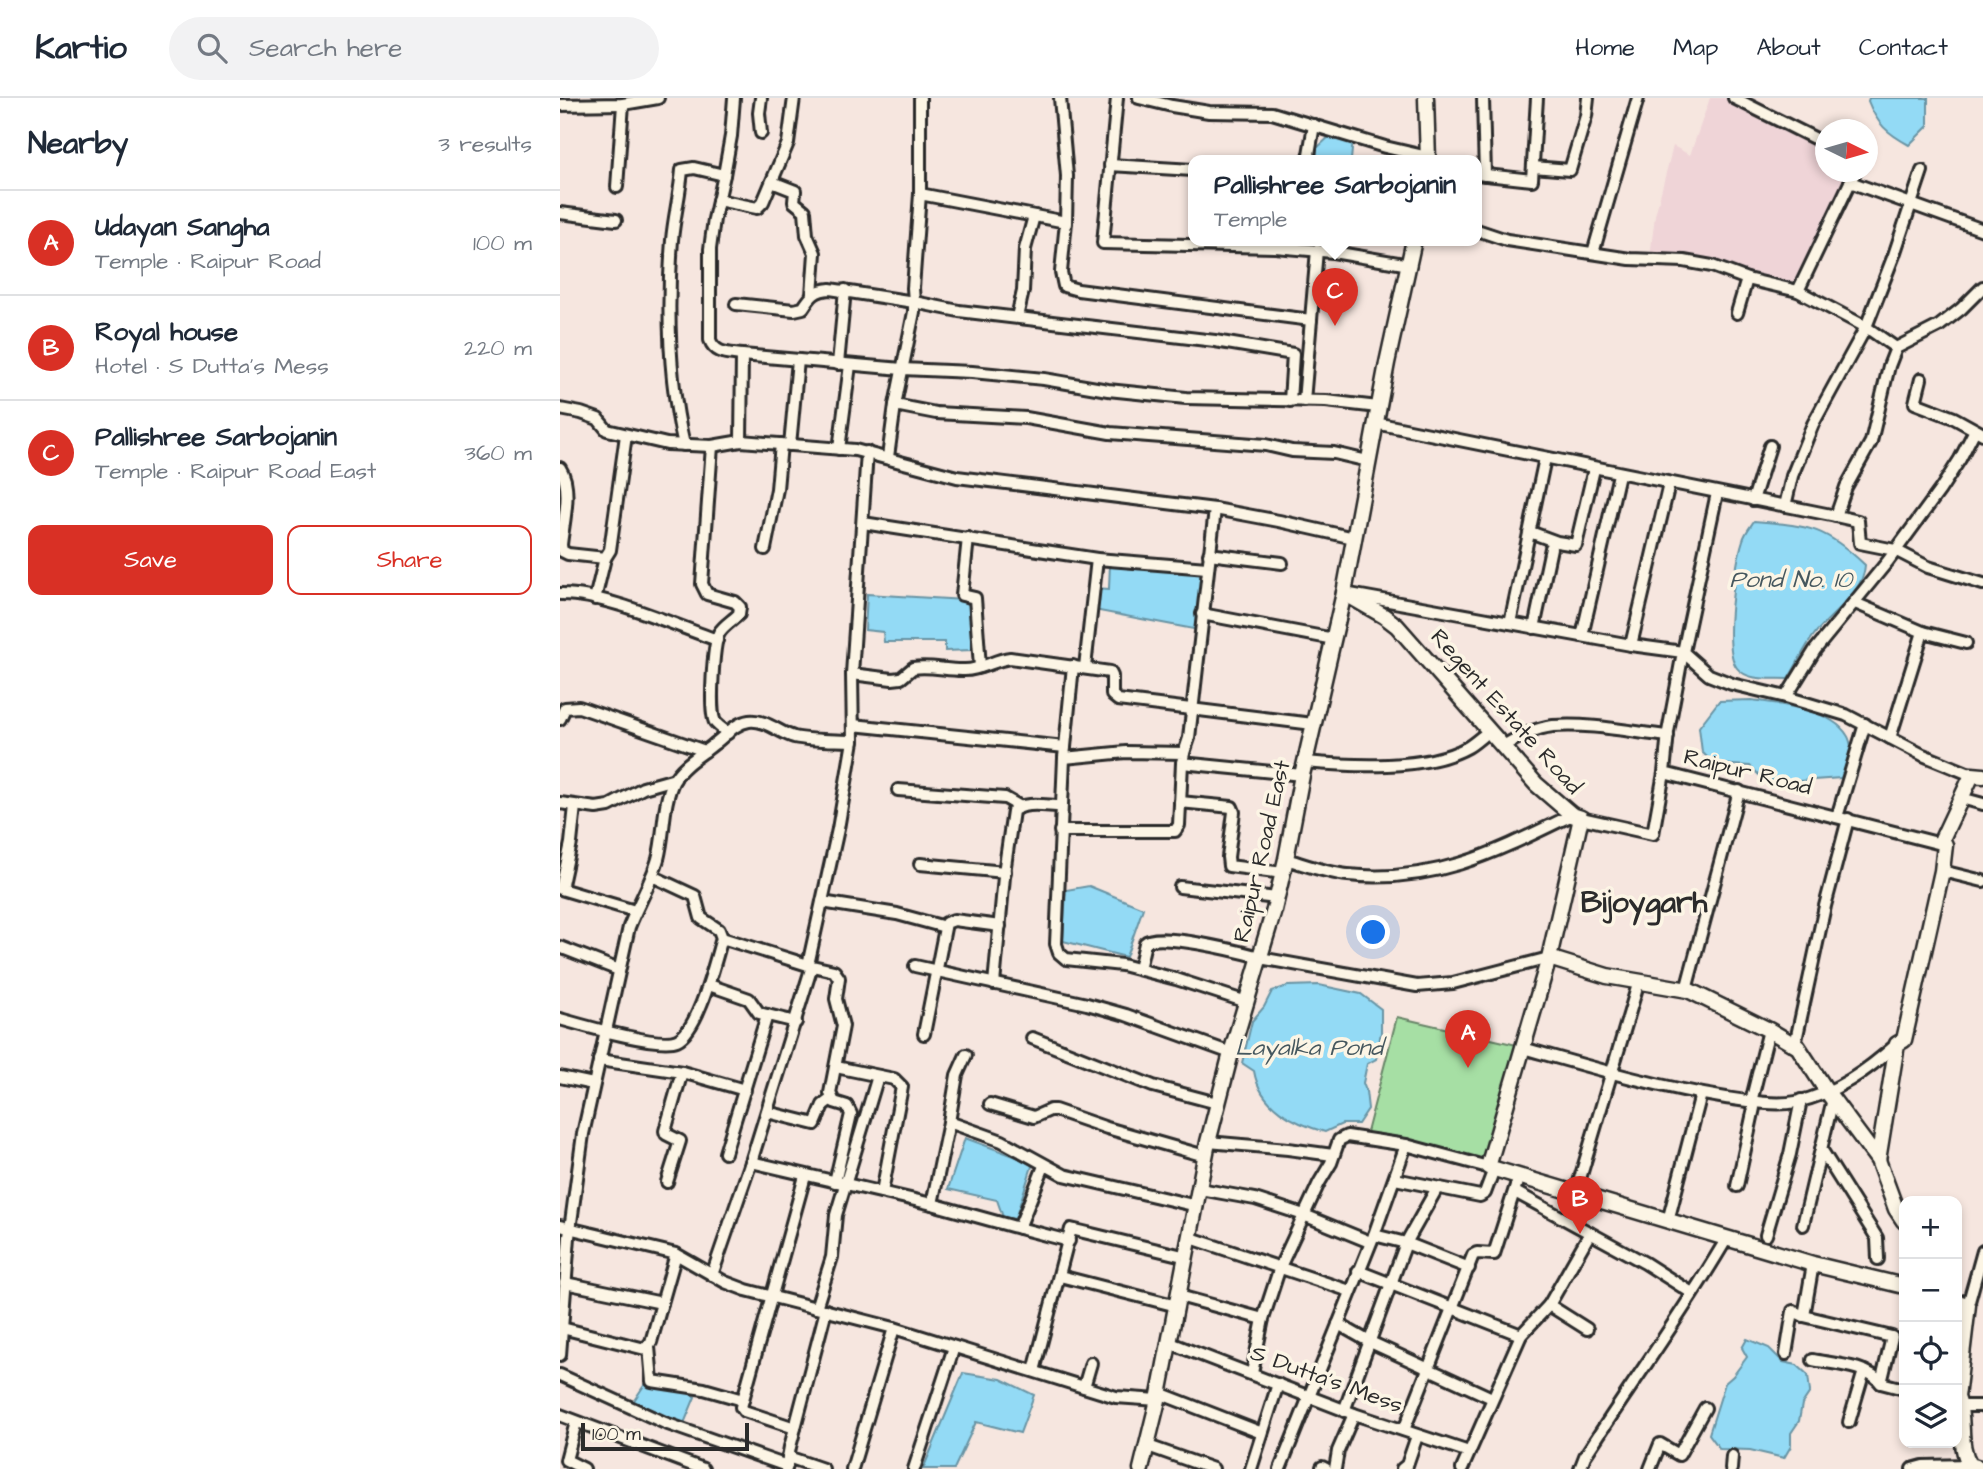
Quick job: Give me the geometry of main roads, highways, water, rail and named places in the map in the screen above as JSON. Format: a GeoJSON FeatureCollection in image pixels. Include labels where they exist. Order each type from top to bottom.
{"type":"FeatureCollection","features":[{"type":"Feature","properties":{"kind":"water"},"geometry":{"type":"Polygon","coordinates":[[[1869,98],[1928,98],[1928,126],[1909,145],[1879,122],[1869,98]]]}},
{"type":"Feature","properties":{"kind":"water"},"geometry":{"type":"Polygon","coordinates":[[[1332,134],[1353,139],[1351,155],[1317,155],[1317,148],[1332,134]]]}},
{"type":"Feature","properties":{"kind":"water","name":"Pond No. 10"},"geometry":{"type":"Polygon","coordinates":[[[1754,521],[1789,524],[1815,530],[1838,542],[1865,565],[1859,585],[1853,594],[1814,635],[1788,679],[1747,675],[1737,668],[1733,658],[1730,625],[1734,586],[1743,540],[1754,521]]]}},
{"type":"Feature","properties":{"kind":"water"},"geometry":{"type":"Polygon","coordinates":[[[1110,563],[1205,574],[1199,630],[1094,610],[1097,588],[1109,589],[1110,563]]]}},
{"type":"Feature","properties":{"kind":"water"},"geometry":{"type":"Polygon","coordinates":[[[867,594],[964,600],[969,605],[972,650],[945,651],[945,642],[884,642],[883,632],[865,630],[867,594]]]}},
{"type":"Feature","properties":{"kind":"water"},"geometry":{"type":"Polygon","coordinates":[[[1752,700],[1804,709],[1839,726],[1848,737],[1852,751],[1841,778],[1785,782],[1763,779],[1750,766],[1714,764],[1702,752],[1699,727],[1719,701],[1752,700]]]}},
{"type":"Feature","properties":{"kind":"water"},"geometry":{"type":"Polygon","coordinates":[[[1089,886],[1143,908],[1126,957],[1063,941],[1066,890],[1089,886]]]}},
{"type":"Feature","properties":{"kind":"water","name":"Layalka Pond"},"geometry":{"type":"Polygon","coordinates":[[[1319,985],[1361,994],[1381,1009],[1381,1032],[1376,1059],[1367,1064],[1363,1083],[1368,1109],[1358,1124],[1342,1124],[1325,1132],[1280,1112],[1263,1094],[1254,1071],[1242,1063],[1252,1021],[1264,1007],[1272,991],[1288,986],[1319,985]]]}},
{"type":"Feature","properties":{"kind":"water"},"geometry":{"type":"Polygon","coordinates":[[[965,1138],[1033,1163],[1015,1219],[1003,1217],[997,1200],[948,1189],[965,1138]]]}},
{"type":"Feature","properties":{"kind":"water"},"geometry":{"type":"Polygon","coordinates":[[[1747,1339],[1769,1348],[1783,1362],[1797,1365],[1808,1375],[1810,1392],[1802,1404],[1799,1421],[1791,1433],[1791,1446],[1784,1458],[1750,1450],[1720,1449],[1709,1434],[1725,1383],[1747,1357],[1742,1348],[1747,1339]]]}},
{"type":"Feature","properties":{"kind":"water"},"geometry":{"type":"Polygon","coordinates":[[[963,1373],[1001,1379],[1034,1395],[1020,1433],[976,1422],[954,1469],[923,1469],[963,1373]]]}},
{"type":"Feature","properties":{"kind":"water"},"geometry":{"type":"Polygon","coordinates":[[[645,1384],[679,1388],[695,1397],[683,1426],[631,1405],[645,1384]]]}},
{"type":"Feature","properties":{"kind":"place","name":"Pallishree Sarbojanin"},"geometry":{"type":"Point","coordinates":[1335,326]}},
{"type":"Feature","properties":{"kind":"place","name":"Udayan Sangha"},"geometry":{"type":"Point","coordinates":[1468,1068]}},
{"type":"Feature","properties":{"kind":"place","name":"Royal house"},"geometry":{"type":"Point","coordinates":[1580,1234]}},
{"type":"Feature","properties":{"kind":"district","name":"Bijoygarh"},"geometry":{"type":"Point","coordinates":[1644,902]}}]}
